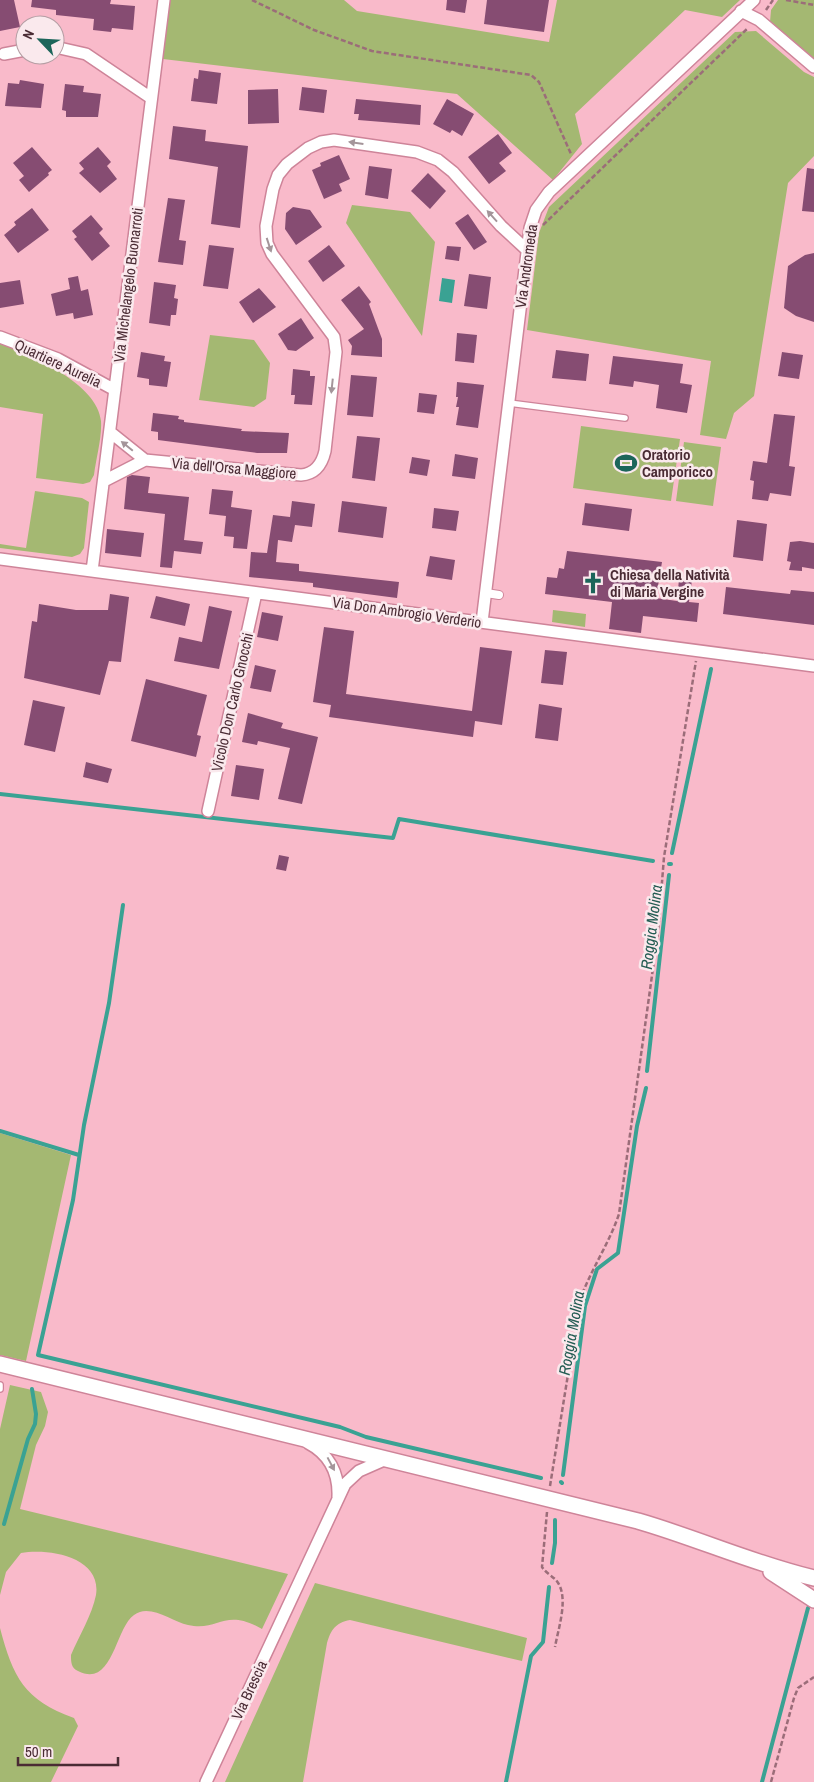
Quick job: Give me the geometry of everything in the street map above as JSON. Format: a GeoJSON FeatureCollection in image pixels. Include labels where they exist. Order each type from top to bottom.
{"type":"FeatureCollection","features":[{"type":"Feature","properties":{"kind":"main road"},"geometry":{"type":"LineString","coordinates":[[0,1364],[666,1529],[757,1563],[814,1578]]}},
{"type":"Feature","properties":{"kind":"main road"},"geometry":{"type":"LineString","coordinates":[[757,1563],[814,1600]]}},
{"type":"Feature","properties":{"kind":"street","name":"Via Michelangelo Buonarroti"},"geometry":{"type":"LineString","coordinates":[[92,571],[164,0]]}},
{"type":"Feature","properties":{"kind":"street","name":"Via Andromeda"},"geometry":{"type":"LineString","coordinates":[[482,622],[530,224],[536,210],[549,192],[754,0]]}},
{"type":"Feature","properties":{"kind":"street"},"geometry":{"type":"LineString","coordinates":[[741,11],[759,20],[814,67]]}},
{"type":"Feature","properties":{"kind":"street"},"geometry":{"type":"LineString","coordinates":[[65,49],[86,54],[151,98]]}},
{"type":"Feature","properties":{"kind":"street"},"geometry":{"type":"LineString","coordinates":[[1,55],[15,52]]}},
{"type":"Feature","properties":{"kind":"street","name":"Via dell'Orsa Maggiore"},"geometry":{"type":"LineString","coordinates":[[145,460],[302,475],[314,471],[321,462],[325,451],[336,352],[334,337],[272,254],[268,247],[266,231],[272,194],[278,175],[293,158],[312,146],[325,141],[338,141],[417,152],[434,158],[453,172],[493,218],[527,250]]}},
{"type":"Feature","properties":{"kind":"street","name":"Quartiere Aurelia"},"geometry":{"type":"LineString","coordinates":[[0,337],[58,359],[115,390]]}},
{"type":"Feature","properties":{"kind":"street"},"geometry":{"type":"LineString","coordinates":[[104,481],[145,460],[110,432]]}},
{"type":"Feature","properties":{"kind":"street","name":"Via Don Ambrogio Verderio"},"geometry":{"type":"LineString","coordinates":[[0,559],[814,666]]}},
{"type":"Feature","properties":{"kind":"street","name":"Vicolo Don Carlo Gnocchi"},"geometry":{"type":"LineString","coordinates":[[208,811],[256,592]]}},
{"type":"Feature","properties":{"kind":"street"},"geometry":{"type":"LineString","coordinates":[[486,593],[499,595]]}},
{"type":"Feature","properties":{"kind":"street"},"geometry":{"type":"LineString","coordinates":[[305,1440],[317,1447],[332,1465],[338,1487],[338,1498]]}},
{"type":"Feature","properties":{"kind":"street","name":"Via Brescia"},"geometry":{"type":"LineString","coordinates":[[206,1782],[345,1484],[359,1470],[384,1460]]}},
{"type":"Feature","properties":{"kind":"lane"},"geometry":{"type":"LineString","coordinates":[[509,403],[625,418]]}},
{"type":"Feature","properties":{"kind":"path"},"geometry":{"type":"LineString","coordinates":[[252,0],[314,30],[364,49],[531,75],[539,82],[577,166]]}},
{"type":"Feature","properties":{"kind":"path"},"geometry":{"type":"LineString","coordinates":[[550,212],[537,226],[546,224],[759,20],[774,0]]}},
{"type":"Feature","properties":{"kind":"path"},"geometry":{"type":"LineString","coordinates":[[786,0],[814,5]]}},
{"type":"Feature","properties":{"kind":"path"},"geometry":{"type":"LineString","coordinates":[[555,1647],[562,1600],[561,1589],[556,1580],[549,1576],[542,1567],[548,1500],[580,1300],[591,1271],[612,1234],[619,1214],[658,932],[664,857],[690,707],[697,651]]}},
{"type":"Feature","properties":{"kind":"path"},"geometry":{"type":"LineString","coordinates":[[771,1782],[798,1688],[814,1678]]}},
{"type":"Feature","properties":{"kind":"shaded area"},"geometry":{"type":"Polygon","coordinates":[[[170,0],[344,0],[357,11],[549,42],[557,0],[740,0],[722,17],[685,10],[575,114],[582,144],[553,180],[457,94],[163,59],[170,0]]]}},
{"type":"Feature","properties":{"kind":"shaded area"},"geometry":{"type":"Polygon","coordinates":[[[778,0],[814,0],[814,59],[770,22],[771,10],[778,0]]]}},
{"type":"Feature","properties":{"kind":"shaded area"},"geometry":{"type":"Polygon","coordinates":[[[756,31],[804,72],[814,77],[814,156],[788,183],[754,396],[734,413],[726,439],[700,435],[711,361],[527,330],[539,233],[549,207],[735,32],[756,31]]]}},
{"type":"Feature","properties":{"kind":"shaded area"},"geometry":{"type":"Polygon","coordinates":[[[352,205],[410,212],[435,242],[422,336],[346,223],[352,205]]]}},
{"type":"Feature","properties":{"kind":"shaded area"},"geometry":{"type":"Polygon","coordinates":[[[442,278],[455,280],[452,303],[439,301],[442,278]]]}},
{"type":"Feature","properties":{"kind":"shaded area"},"geometry":{"type":"Polygon","coordinates":[[[210,335],[254,340],[270,363],[266,399],[254,407],[199,400],[210,335]]]}},
{"type":"Feature","properties":{"kind":"shaded area"},"geometry":{"type":"Polygon","coordinates":[[[0,343],[61,372],[76,383],[97,407],[101,421],[101,434],[94,475],[90,482],[83,484],[36,478],[43,414],[0,407],[0,343]]]}},
{"type":"Feature","properties":{"kind":"shaded area","name":"Oratorio Camporicco"},"geometry":{"type":"Polygon","coordinates":[[[581,426],[680,439],[671,501],[573,488],[581,426]]]}},
{"type":"Feature","properties":{"kind":"shaded area","name":"Oratorio Camporicco"},"geometry":{"type":"Polygon","coordinates":[[[684,442],[721,447],[713,506],[676,501],[684,442]]]}},
{"type":"Feature","properties":{"kind":"shaded area"},"geometry":{"type":"Polygon","coordinates":[[[35,491],[82,498],[89,502],[84,548],[80,554],[72,557],[0,548],[0,544],[26,548],[35,491]]]}},
{"type":"Feature","properties":{"kind":"shaded area"},"geometry":{"type":"Polygon","coordinates":[[[553,610],[586,614],[585,627],[552,622],[553,610]]]}},
{"type":"Feature","properties":{"kind":"shaded area"},"geometry":{"type":"Polygon","coordinates":[[[0,1133],[71,1155],[26,1361],[0,1355],[0,1133]]]}},
{"type":"Feature","properties":{"kind":"shaded area"},"geometry":{"type":"Polygon","coordinates":[[[10,1385],[41,1392],[48,1412],[45,1426],[36,1445],[20,1509],[288,1574],[262,1629],[239,1620],[222,1621],[199,1626],[188,1625],[154,1612],[140,1612],[134,1615],[128,1622],[112,1655],[99,1672],[90,1674],[74,1668],[71,1662],[71,1655],[96,1595],[96,1582],[90,1571],[82,1563],[58,1554],[45,1552],[21,1553],[6,1572],[0,1595],[0,1429],[10,1385]]]}},
{"type":"Feature","properties":{"kind":"shaded area"},"geometry":{"type":"Polygon","coordinates":[[[315,1583],[527,1638],[522,1661],[350,1620],[341,1623],[332,1631],[327,1643],[303,1782],[225,1782],[315,1583]]]}},
{"type":"Feature","properties":{"kind":"shaded area"},"geometry":{"type":"Polygon","coordinates":[[[0,1628],[10,1660],[23,1685],[43,1703],[74,1718],[78,1726],[51,1782],[0,1782],[0,1628]]]}},
{"type":"Feature","properties":{"kind":"building"},"geometry":{"type":"Polygon","coordinates":[[[0,0],[14,0],[17,15],[15,15],[15,28],[0,31],[0,0]]]}},
{"type":"Feature","properties":{"kind":"building"},"geometry":{"type":"Polygon","coordinates":[[[32,0],[111,0],[110,4],[135,6],[133,30],[112,28],[111,32],[93,30],[94,19],[56,15],[56,10],[31,7],[32,0]]]}},
{"type":"Feature","properties":{"kind":"building"},"geometry":{"type":"Polygon","coordinates":[[[447,0],[467,0],[465,13],[446,10],[447,0]]]}},
{"type":"Feature","properties":{"kind":"building"},"geometry":{"type":"Polygon","coordinates":[[[487,0],[549,0],[544,32],[484,24],[487,0]]]}},
{"type":"Feature","properties":{"kind":"building"},"geometry":{"type":"Polygon","coordinates":[[[199,70],[221,73],[217,104],[191,101],[194,78],[198,79],[199,70]]]}},
{"type":"Feature","properties":{"kind":"building"},"geometry":{"type":"Polygon","coordinates":[[[20,80],[44,84],[41,108],[5,106],[8,83],[19,84],[20,80]]]}},
{"type":"Feature","properties":{"kind":"building"},"geometry":{"type":"Polygon","coordinates":[[[65,84],[84,86],[83,92],[101,94],[98,117],[66,117],[66,111],[62,110],[65,84]]]}},
{"type":"Feature","properties":{"kind":"building"},"geometry":{"type":"Polygon","coordinates":[[[302,87],[327,90],[324,113],[299,110],[302,87]]]}},
{"type":"Feature","properties":{"kind":"building"},"geometry":{"type":"Polygon","coordinates":[[[278,89],[279,123],[248,124],[248,90],[278,89]]]}},
{"type":"Feature","properties":{"kind":"building"},"geometry":{"type":"Polygon","coordinates":[[[356,99],[421,105],[420,125],[358,120],[359,114],[354,114],[356,99]]]}},
{"type":"Feature","properties":{"kind":"building"},"geometry":{"type":"Polygon","coordinates":[[[447,99],[474,114],[462,136],[452,130],[450,133],[433,124],[447,99]]]}},
{"type":"Feature","properties":{"kind":"building"},"geometry":{"type":"Polygon","coordinates":[[[173,126],[206,130],[205,141],[248,146],[240,228],[211,224],[218,167],[169,159],[173,126]]]}},
{"type":"Feature","properties":{"kind":"building"},"geometry":{"type":"Polygon","coordinates":[[[498,134],[512,153],[499,163],[506,171],[489,184],[468,157],[498,134]]]}},
{"type":"Feature","properties":{"kind":"building"},"geometry":{"type":"Polygon","coordinates":[[[32,147],[52,170],[48,173],[49,175],[29,192],[19,180],[24,176],[13,163],[32,147]]]}},
{"type":"Feature","properties":{"kind":"building"},"geometry":{"type":"Polygon","coordinates":[[[98,147],[111,162],[107,166],[117,179],[100,193],[79,173],[84,169],[79,163],[98,147]]]}},
{"type":"Feature","properties":{"kind":"building"},"geometry":{"type":"Polygon","coordinates":[[[339,155],[350,179],[339,184],[342,191],[324,199],[312,170],[321,166],[320,163],[339,155]]]}},
{"type":"Feature","properties":{"kind":"building"},"geometry":{"type":"Polygon","coordinates":[[[369,166],[392,169],[388,199],[365,195],[369,166]]]}},
{"type":"Feature","properties":{"kind":"building"},"geometry":{"type":"Polygon","coordinates":[[[807,168],[814,169],[814,212],[802,211],[807,168]]]}},
{"type":"Feature","properties":{"kind":"building"},"geometry":{"type":"Polygon","coordinates":[[[428,173],[446,191],[430,209],[411,191],[428,173]]]}},
{"type":"Feature","properties":{"kind":"building"},"geometry":{"type":"Polygon","coordinates":[[[168,198],[185,200],[179,240],[186,241],[183,265],[158,262],[168,198]]]}},
{"type":"Feature","properties":{"kind":"building"},"geometry":{"type":"Polygon","coordinates":[[[293,207],[310,210],[322,227],[296,245],[285,229],[286,213],[293,207]]]}},
{"type":"Feature","properties":{"kind":"building"},"geometry":{"type":"Polygon","coordinates":[[[32,208],[49,230],[18,253],[4,235],[16,225],[14,222],[32,208]]]}},
{"type":"Feature","properties":{"kind":"building"},"geometry":{"type":"Polygon","coordinates":[[[468,214],[487,242],[474,250],[455,223],[468,214]]]}},
{"type":"Feature","properties":{"kind":"building"},"geometry":{"type":"Polygon","coordinates":[[[91,215],[103,229],[99,233],[110,246],[92,261],[74,239],[77,237],[72,231],[91,215]]]}},
{"type":"Feature","properties":{"kind":"building"},"geometry":{"type":"Polygon","coordinates":[[[209,245],[234,248],[228,289],[203,286],[209,245]]]}},
{"type":"Feature","properties":{"kind":"building"},"geometry":{"type":"Polygon","coordinates":[[[329,245],[345,266],[323,282],[308,261],[329,245]]]}},
{"type":"Feature","properties":{"kind":"building"},"geometry":{"type":"Polygon","coordinates":[[[447,246],[461,247],[459,261],[445,259],[447,246]]]}},
{"type":"Feature","properties":{"kind":"building"},"geometry":{"type":"Polygon","coordinates":[[[814,253],[814,322],[796,316],[784,308],[788,266],[805,255],[814,253]]]}},
{"type":"Feature","properties":{"kind":"building"},"geometry":{"type":"Polygon","coordinates":[[[469,274],[491,277],[487,309],[464,306],[469,274]]]}},
{"type":"Feature","properties":{"kind":"building"},"geometry":{"type":"Polygon","coordinates":[[[78,276],[81,291],[88,289],[93,315],[74,319],[73,313],[56,316],[51,294],[70,289],[68,278],[78,276]]]}},
{"type":"Feature","properties":{"kind":"building"},"geometry":{"type":"Polygon","coordinates":[[[20,280],[24,304],[0,308],[0,283],[20,280]]]}},
{"type":"Feature","properties":{"kind":"building"},"geometry":{"type":"Polygon","coordinates":[[[154,282],[176,285],[174,298],[178,299],[176,315],[171,315],[170,326],[149,323],[154,282]]]}},
{"type":"Feature","properties":{"kind":"building"},"geometry":{"type":"Polygon","coordinates":[[[359,286],[371,302],[369,304],[382,339],[382,357],[351,355],[352,346],[348,340],[364,329],[341,300],[359,286]]]}},
{"type":"Feature","properties":{"kind":"building"},"geometry":{"type":"Polygon","coordinates":[[[259,288],[276,307],[253,323],[239,302],[259,288]]]}},
{"type":"Feature","properties":{"kind":"building"},"geometry":{"type":"Polygon","coordinates":[[[301,318],[314,338],[296,351],[288,350],[278,334],[301,318]]]}},
{"type":"Feature","properties":{"kind":"building"},"geometry":{"type":"Polygon","coordinates":[[[457,333],[477,335],[474,363],[455,361],[457,333]]]}},
{"type":"Feature","properties":{"kind":"building"},"geometry":{"type":"Polygon","coordinates":[[[556,350],[589,354],[586,381],[552,378],[556,350]]]}},
{"type":"Feature","properties":{"kind":"building"},"geometry":{"type":"Polygon","coordinates":[[[141,352],[165,356],[164,361],[171,362],[167,387],[149,385],[149,379],[137,377],[141,352]]]}},
{"type":"Feature","properties":{"kind":"building"},"geometry":{"type":"Polygon","coordinates":[[[782,352],[803,355],[799,379],[778,376],[782,352]]]}},
{"type":"Feature","properties":{"kind":"building"},"geometry":{"type":"Polygon","coordinates":[[[613,356],[683,364],[680,383],[692,385],[687,413],[656,408],[659,385],[634,381],[633,387],[609,384],[613,356]]]}},
{"type":"Feature","properties":{"kind":"building"},"geometry":{"type":"Polygon","coordinates":[[[293,369],[310,371],[310,376],[315,376],[312,405],[294,404],[295,395],[291,395],[293,369]]]}},
{"type":"Feature","properties":{"kind":"building"},"geometry":{"type":"Polygon","coordinates":[[[351,375],[377,377],[373,417],[347,415],[351,375]]]}},
{"type":"Feature","properties":{"kind":"building"},"geometry":{"type":"Polygon","coordinates":[[[457,382],[484,385],[478,428],[456,425],[459,407],[456,407],[458,397],[456,397],[457,382]]]}},
{"type":"Feature","properties":{"kind":"building"},"geometry":{"type":"Polygon","coordinates":[[[419,393],[437,395],[434,414],[417,412],[419,393]]]}},
{"type":"Feature","properties":{"kind":"building"},"geometry":{"type":"Polygon","coordinates":[[[153,413],[179,416],[178,419],[184,420],[184,422],[242,429],[241,431],[289,433],[287,453],[257,453],[158,440],[158,432],[151,431],[153,413]]]}},
{"type":"Feature","properties":{"kind":"building"},"geometry":{"type":"Polygon","coordinates":[[[774,414],[795,416],[789,466],[795,467],[791,496],[770,493],[768,501],[752,499],[754,481],[750,480],[753,461],[767,463],[774,414]]]}},
{"type":"Feature","properties":{"kind":"building"},"geometry":{"type":"Polygon","coordinates":[[[357,436],[380,438],[375,481],[352,478],[357,436]]]}},
{"type":"Feature","properties":{"kind":"building"},"geometry":{"type":"Polygon","coordinates":[[[455,454],[478,458],[475,479],[452,476],[455,454]]]}},
{"type":"Feature","properties":{"kind":"building"},"geometry":{"type":"Polygon","coordinates":[[[412,457],[430,460],[427,476],[409,473],[412,457]]]}},
{"type":"Feature","properties":{"kind":"building"},"geometry":{"type":"Polygon","coordinates":[[[132,475],[150,477],[148,493],[189,497],[184,540],[203,542],[201,554],[174,551],[172,568],[160,567],[165,514],[124,509],[127,477],[132,475]]]}},
{"type":"Feature","properties":{"kind":"building"},"geometry":{"type":"Polygon","coordinates":[[[212,489],[233,491],[231,507],[252,510],[247,549],[233,548],[234,537],[224,536],[226,516],[209,514],[212,489]]]}},
{"type":"Feature","properties":{"kind":"building"},"geometry":{"type":"Polygon","coordinates":[[[292,501],[315,504],[312,527],[295,525],[292,542],[278,540],[276,562],[299,564],[299,571],[399,582],[397,598],[313,587],[313,583],[249,577],[251,552],[267,553],[273,515],[290,517],[292,501]]]}},
{"type":"Feature","properties":{"kind":"building"},"geometry":{"type":"Polygon","coordinates":[[[342,501],[387,507],[383,538],[338,532],[342,501]]]}},
{"type":"Feature","properties":{"kind":"building"},"geometry":{"type":"Polygon","coordinates":[[[585,503],[632,509],[629,531],[582,525],[585,503]]]}},
{"type":"Feature","properties":{"kind":"building"},"geometry":{"type":"Polygon","coordinates":[[[434,508],[459,511],[456,531],[432,528],[434,508]]]}},
{"type":"Feature","properties":{"kind":"building"},"geometry":{"type":"Polygon","coordinates":[[[737,520],[767,524],[763,561],[733,557],[737,520]]]}},
{"type":"Feature","properties":{"kind":"building"},"geometry":{"type":"Polygon","coordinates":[[[107,529],[144,533],[141,557],[105,553],[107,529]]]}},
{"type":"Feature","properties":{"kind":"building"},"geometry":{"type":"Polygon","coordinates":[[[790,542],[814,543],[814,569],[802,567],[802,571],[789,570],[791,562],[787,561],[790,542]]]}},
{"type":"Feature","properties":{"kind":"building"},"geometry":{"type":"Polygon","coordinates":[[[567,551],[662,562],[656,598],[677,601],[679,579],[692,580],[689,602],[699,603],[697,622],[643,616],[641,633],[609,629],[612,602],[545,594],[547,577],[557,578],[559,568],[564,569],[567,551]]]}},
{"type":"Feature","properties":{"kind":"building"},"geometry":{"type":"Polygon","coordinates":[[[430,556],[455,560],[452,580],[426,576],[430,556]]]}},
{"type":"Feature","properties":{"kind":"building"},"geometry":{"type":"Polygon","coordinates":[[[726,587],[790,594],[791,590],[814,592],[814,625],[723,614],[726,587]]]}},
{"type":"Feature","properties":{"kind":"building"},"geometry":{"type":"Polygon","coordinates":[[[110,594],[129,597],[121,662],[109,661],[100,695],[24,678],[32,621],[37,622],[39,604],[76,610],[108,610],[110,594]]]}},
{"type":"Feature","properties":{"kind":"building"},"geometry":{"type":"Polygon","coordinates":[[[156,596],[190,604],[185,626],[150,618],[156,596]]]}},
{"type":"Feature","properties":{"kind":"building"},"geometry":{"type":"Polygon","coordinates":[[[209,606],[232,611],[219,669],[174,661],[179,637],[202,642],[209,606]]]}},
{"type":"Feature","properties":{"kind":"building"},"geometry":{"type":"Polygon","coordinates":[[[262,612],[283,616],[278,641],[257,637],[262,612]]]}},
{"type":"Feature","properties":{"kind":"building"},"geometry":{"type":"Polygon","coordinates":[[[324,627],[354,631],[346,694],[472,711],[480,647],[512,651],[502,725],[475,721],[473,737],[329,717],[331,705],[313,702],[324,627]]]}},
{"type":"Feature","properties":{"kind":"building"},"geometry":{"type":"Polygon","coordinates":[[[545,650],[567,652],[563,685],[541,683],[545,650]]]}},
{"type":"Feature","properties":{"kind":"building"},"geometry":{"type":"Polygon","coordinates":[[[255,665],[276,670],[271,692],[250,688],[255,665]]]}},
{"type":"Feature","properties":{"kind":"building"},"geometry":{"type":"Polygon","coordinates":[[[146,679],[207,695],[197,735],[201,736],[196,757],[131,741],[146,679]]]}},
{"type":"Feature","properties":{"kind":"building"},"geometry":{"type":"Polygon","coordinates":[[[33,700],[65,707],[55,752],[24,745],[33,700]]]}},
{"type":"Feature","properties":{"kind":"building"},"geometry":{"type":"Polygon","coordinates":[[[539,704],[562,708],[558,741],[535,738],[539,704]]]}},
{"type":"Feature","properties":{"kind":"building"},"geometry":{"type":"Polygon","coordinates":[[[248,713],[283,723],[281,728],[318,737],[302,804],[278,799],[290,748],[258,741],[257,745],[242,742],[248,713]]]}},
{"type":"Feature","properties":{"kind":"building"},"geometry":{"type":"Polygon","coordinates":[[[86,762],[112,769],[108,783],[83,777],[86,762]]]}},
{"type":"Feature","properties":{"kind":"building"},"geometry":{"type":"Polygon","coordinates":[[[236,765],[264,769],[259,800],[231,796],[236,765]]]}},
{"type":"Feature","properties":{"kind":"building"},"geometry":{"type":"Polygon","coordinates":[[[279,855],[289,857],[286,871],[276,869],[279,855]]]}},
{"type":"Feature","properties":{"kind":"waterway","name":"Roggia Molina"},"geometry":{"type":"LineString","coordinates":[[672,853],[711,669]]}},
{"type":"Feature","properties":{"kind":"waterway"},"geometry":{"type":"LineString","coordinates":[[0,794],[393,838],[399,819],[653,861]]}},
{"type":"Feature","properties":{"kind":"waterway","name":"Roggia Molina"},"geometry":{"type":"LineString","coordinates":[[647,1071],[669,875]]}},
{"type":"Feature","properties":{"kind":"waterway"},"geometry":{"type":"LineString","coordinates":[[123,905],[109,1003],[84,1125],[73,1200],[38,1355],[340,1427],[366,1437],[541,1478]]}},
{"type":"Feature","properties":{"kind":"waterway","name":"Roggia Molina"},"geometry":{"type":"LineString","coordinates":[[563,1475],[585,1306],[597,1269],[618,1253],[637,1126],[646,1088]]}},
{"type":"Feature","properties":{"kind":"waterway"},"geometry":{"type":"LineString","coordinates":[[0,1131],[79,1155]]}},
{"type":"Feature","properties":{"kind":"waterway"},"geometry":{"type":"LineString","coordinates":[[4,1524],[28,1439],[35,1424],[36,1414],[32,1389]]}},
{"type":"Feature","properties":{"kind":"waterway","name":"Roggia Molina"},"geometry":{"type":"LineString","coordinates":[[552,1563],[555,1543],[555,1520]]}},
{"type":"Feature","properties":{"kind":"waterway","name":"Roggia Molina"},"geometry":{"type":"LineString","coordinates":[[506,1782],[531,1656],[543,1642],[549,1587]]}},
{"type":"Feature","properties":{"kind":"waterway"},"geometry":{"type":"LineString","coordinates":[[762,1782],[808,1608]]}},
{"type":"Feature","properties":{"kind":"place","name":"Oratorio Camporicco"},"geometry":{"type":"Point","coordinates":[626,463]}},
{"type":"Feature","properties":{"kind":"place","name":"Chiesa della Natività di Maria Vergine"},"geometry":{"type":"Point","coordinates":[593,583]}}]}
